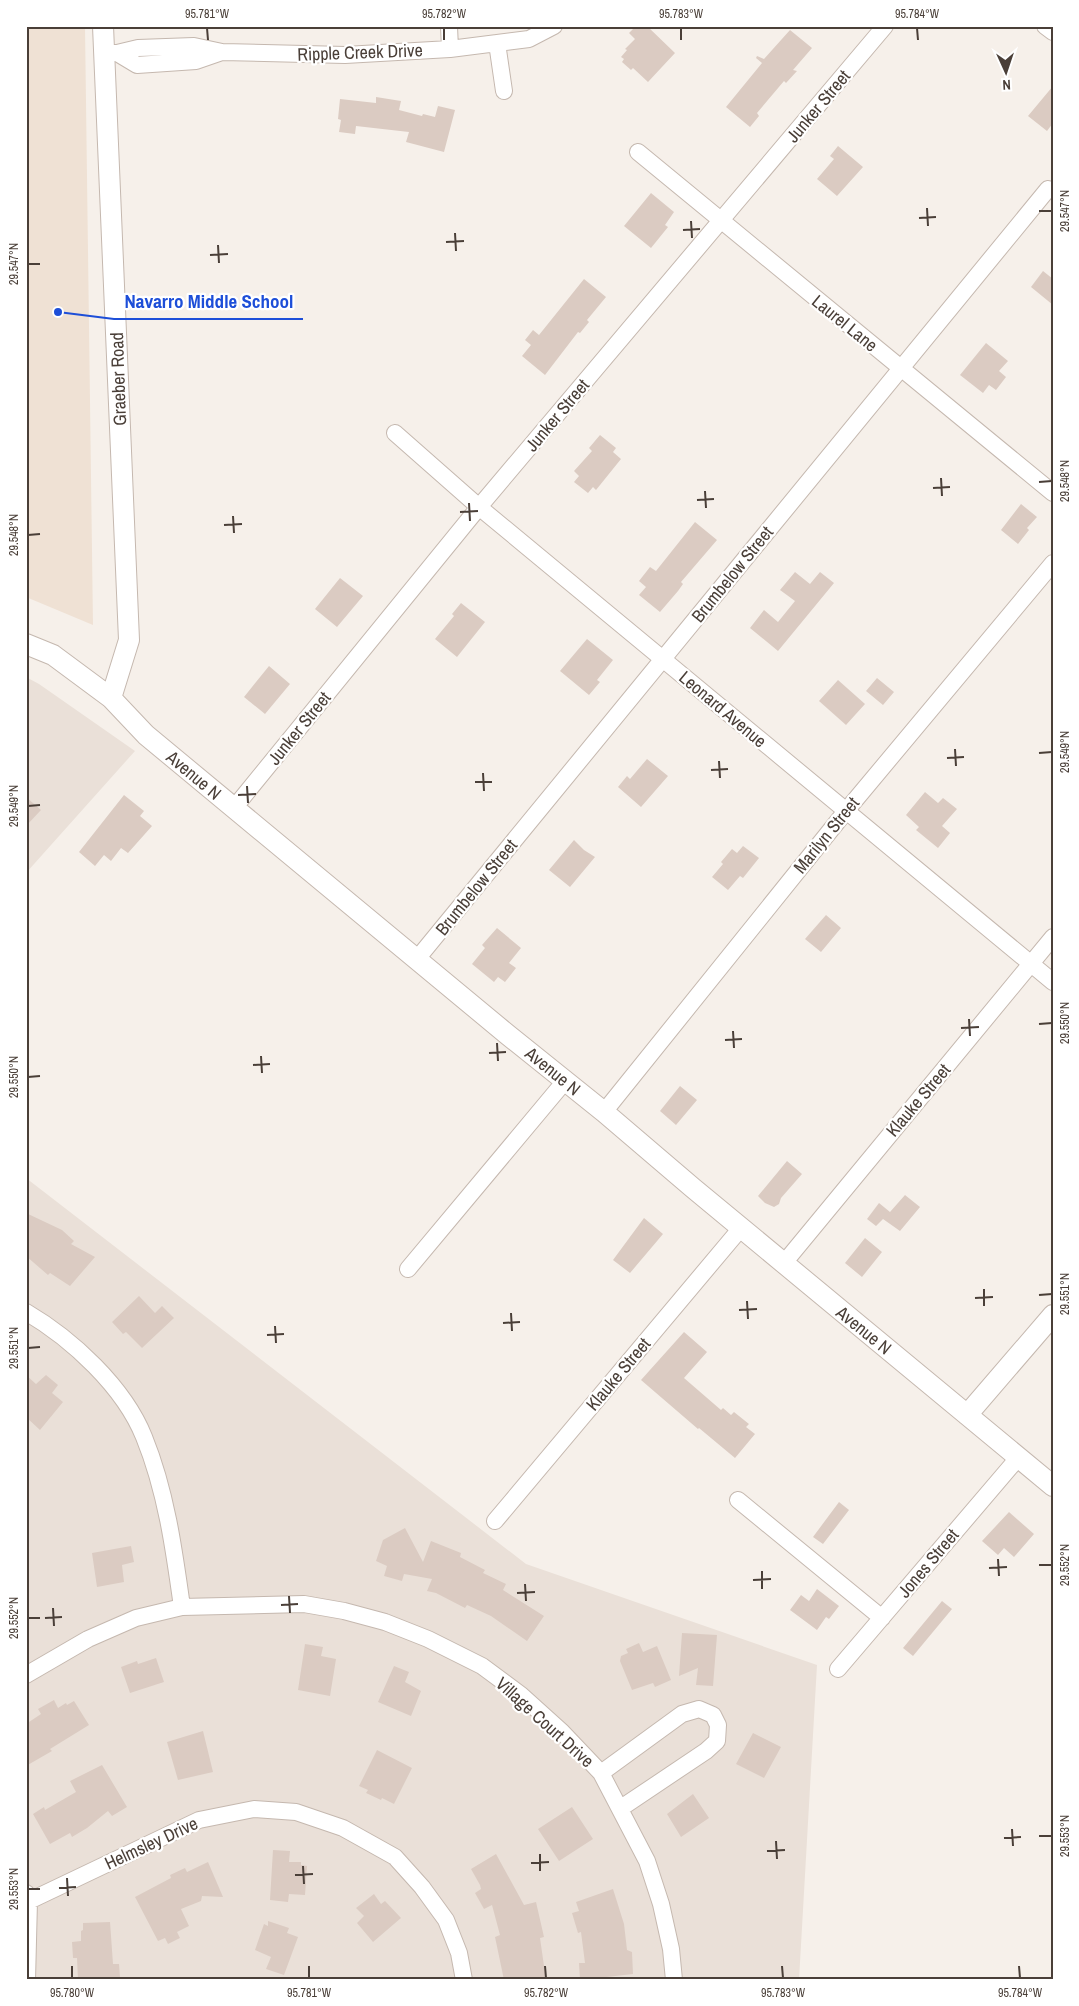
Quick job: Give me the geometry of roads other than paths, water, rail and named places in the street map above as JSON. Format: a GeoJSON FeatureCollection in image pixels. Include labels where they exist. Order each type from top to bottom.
{"type":"FeatureCollection","features":[{"type":"Feature","properties":{"kind":"street","name":"Graeber Road"},"geometry":{"type":"LineString","coordinates":[[103,26],[111,53],[129,640],[111,698]]}},
{"type":"Feature","properties":{"kind":"street"},"geometry":{"type":"LineString","coordinates":[[449,26],[450,49]]}},
{"type":"Feature","properties":{"kind":"street","name":"Ripple Creek Drive"},"geometry":{"type":"LineString","coordinates":[[111,53],[138,65],[196,62],[222,52],[345,55],[450,49],[529,39],[554,26]]}},
{"type":"Feature","properties":{"kind":"street","name":"Junker Street"},"geometry":{"type":"LineString","coordinates":[[234,808],[479,507],[885,26]]}},
{"type":"Feature","properties":{"kind":"street"},"geometry":{"type":"LineString","coordinates":[[1046,26],[1053,32]]}},
{"type":"Feature","properties":{"kind":"street"},"geometry":{"type":"LineString","coordinates":[[496,43],[504,90]]}},
{"type":"Feature","properties":{"kind":"street","name":"Laurel Lane"},"geometry":{"type":"LineString","coordinates":[[638,152],[1053,492]]}},
{"type":"Feature","properties":{"kind":"street","name":"Brumbelow Street"},"geometry":{"type":"LineString","coordinates":[[417,959],[1048,188]]}},
{"type":"Feature","properties":{"kind":"street","name":"Leonard Avenue"},"geometry":{"type":"LineString","coordinates":[[395,434],[479,507],[1053,982]]}},
{"type":"Feature","properties":{"kind":"street","name":"Marilyn Street"},"geometry":{"type":"LineString","coordinates":[[604,1112],[846,811],[1053,563]]}},
{"type":"Feature","properties":{"kind":"street","name":"Avenue N"},"geometry":{"type":"LineString","coordinates":[[26,644],[52,654],[111,698],[146,736],[604,1112],[1053,1486]]}},
{"type":"Feature","properties":{"kind":"street","name":"Klauke Street"},"geometry":{"type":"LineString","coordinates":[[784,1263],[1053,937]]}},
{"type":"Feature","properties":{"kind":"street"},"geometry":{"type":"LineString","coordinates":[[408,1269],[565,1081]]}},
{"type":"Feature","properties":{"kind":"street","name":"Klauke Street"},"geometry":{"type":"LineString","coordinates":[[495,1521],[741,1228]]}},
{"type":"Feature","properties":{"kind":"street"},"geometry":{"type":"LineString","coordinates":[[26,1312],[66,1339],[104,1376],[129,1408],[144,1436],[160,1482],[171,1528],[182,1606]]}},
{"type":"Feature","properties":{"kind":"street"},"geometry":{"type":"LineString","coordinates":[[967,1415],[1053,1315]]}},
{"type":"Feature","properties":{"kind":"street","name":"Jones Street"},"geometry":{"type":"LineString","coordinates":[[838,1669],[1018,1458]]}},
{"type":"Feature","properties":{"kind":"street"},"geometry":{"type":"LineString","coordinates":[[738,1500],[882,1618]]}},
{"type":"Feature","properties":{"kind":"street","name":"Village Court Drive"},"geometry":{"type":"LineString","coordinates":[[26,1675],[88,1639],[136,1618],[182,1606],[304,1604],[344,1610],[385,1622],[428,1639],[482,1666],[521,1696],[562,1732],[601,1773],[621,1808],[647,1861],[670,1949],[674,1980]]}},
{"type":"Feature","properties":{"kind":"street"},"geometry":{"type":"LineString","coordinates":[[601,1773],[682,1714],[699,1710],[713,1715],[718,1725],[717,1741],[706,1751],[621,1808]]}},
{"type":"Feature","properties":{"kind":"street","name":"Helmsley Drive"},"geometry":{"type":"LineString","coordinates":[[28,1897],[199,1820],[254,1809],[296,1812],[343,1828],[394,1857],[422,1887],[446,1920],[459,1953],[464,1980]]}},
{"type":"Feature","properties":{"kind":"street"},"geometry":{"type":"LineString","coordinates":[[27,1980],[28,1897]]}},
{"type":"Feature","properties":{"kind":"place","name":"Navarro Middle School"},"geometry":{"type":"Point","coordinates":[58,312]}}]}
